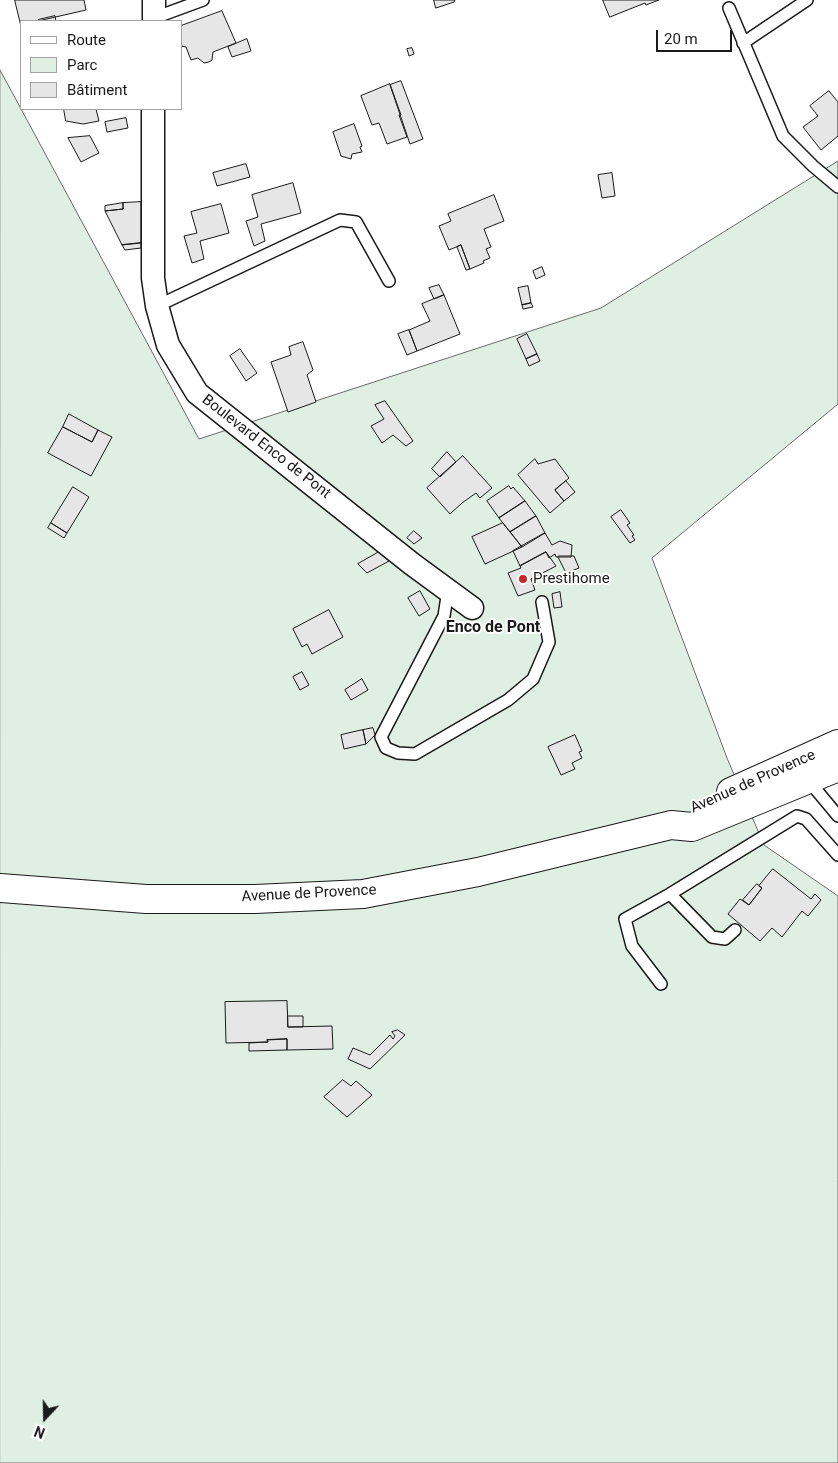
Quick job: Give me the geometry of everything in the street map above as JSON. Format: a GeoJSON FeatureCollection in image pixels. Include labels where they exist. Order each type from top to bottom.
{"type":"FeatureCollection","features":[{"type":"Feature","properties":{"kind":"main road","name":"Avenue de Provence"},"geometry":{"type":"LineString","coordinates":[[0,888],[146,899],[255,899],[363,894],[478,872],[671,825],[692,827],[804,772],[838,744]]}},
{"type":"Feature","properties":{"kind":"main road","name":"Avenue de Provence"},"geometry":{"type":"LineString","coordinates":[[804,772],[838,767]]}},
{"type":"Feature","properties":{"kind":"street","name":"Boulevard Enco de Pont"},"geometry":{"type":"LineString","coordinates":[[153,110],[153,278],[157,306],[168,345],[197,393],[412,564],[472,608]]}},
{"type":"Feature","properties":{"kind":"lane"},"geometry":{"type":"LineString","coordinates":[[154,13],[203,0]]}},
{"type":"Feature","properties":{"kind":"lane"},"geometry":{"type":"LineString","coordinates":[[744,43],[807,0]]}},
{"type":"Feature","properties":{"kind":"lane"},"geometry":{"type":"LineString","coordinates":[[729,8],[783,136],[813,166],[838,187]]}},
{"type":"Feature","properties":{"kind":"lane"},"geometry":{"type":"LineString","coordinates":[[157,306],[340,220],[356,222],[389,281]]}},
{"type":"Feature","properties":{"kind":"lane"},"geometry":{"type":"LineString","coordinates":[[448,590],[444,616],[381,737],[386,748],[398,753],[415,754],[508,700],[533,679],[549,642],[542,602]]}},
{"type":"Feature","properties":{"kind":"lane"},"geometry":{"type":"LineString","coordinates":[[804,772],[838,816]]}},
{"type":"Feature","properties":{"kind":"lane"},"geometry":{"type":"LineString","coordinates":[[661,984],[632,946],[625,918],[670,894],[797,816],[806,819],[838,855]]}},
{"type":"Feature","properties":{"kind":"lane"},"geometry":{"type":"LineString","coordinates":[[670,894],[712,937],[725,940],[735,930]]}},
{"type":"Feature","properties":{"kind":"green space"},"geometry":{"type":"Polygon","coordinates":[[[0,70],[199,439],[601,308],[838,161],[838,404],[652,558],[727,758],[764,845],[838,896],[838,1463],[0,1463],[0,70]]]}},
{"type":"Feature","properties":{"kind":"building"},"geometry":{"type":"Polygon","coordinates":[[[15,0],[84,0],[86,10],[42,20],[20,20],[20,22],[15,0]]]}},
{"type":"Feature","properties":{"kind":"building"},"geometry":{"type":"Polygon","coordinates":[[[434,0],[455,0],[436,8],[434,0]]]}},
{"type":"Feature","properties":{"kind":"building"},"geometry":{"type":"Polygon","coordinates":[[[603,0],[659,0],[646,5],[645,3],[610,17],[603,0]]]}},
{"type":"Feature","properties":{"kind":"building"},"geometry":{"type":"Polygon","coordinates":[[[222,11],[236,43],[213,52],[212,60],[209,62],[204,63],[198,58],[191,60],[186,47],[182,46],[182,26],[222,11]]]}},
{"type":"Feature","properties":{"kind":"building"},"geometry":{"type":"Polygon","coordinates":[[[55,16],[56,20],[38,20],[55,16]]]}},
{"type":"Feature","properties":{"kind":"building"},"geometry":{"type":"Polygon","coordinates":[[[247,39],[251,51],[232,57],[228,47],[247,39]]]}},
{"type":"Feature","properties":{"kind":"building"},"geometry":{"type":"Polygon","coordinates":[[[412,48],[414,54],[409,56],[407,49],[412,48]]]}},
{"type":"Feature","properties":{"kind":"building"},"geometry":{"type":"Polygon","coordinates":[[[401,81],[423,139],[410,144],[390,85],[401,81]]]}},
{"type":"Feature","properties":{"kind":"building"},"geometry":{"type":"Polygon","coordinates":[[[390,84],[407,137],[387,144],[379,123],[372,125],[361,96],[390,84]]]}},
{"type":"Feature","properties":{"kind":"building"},"geometry":{"type":"Polygon","coordinates":[[[829,91],[838,102],[838,136],[821,150],[803,127],[818,116],[810,106],[829,91]]]}},
{"type":"Feature","properties":{"kind":"building"},"geometry":{"type":"Polygon","coordinates":[[[64,110],[96,110],[99,121],[83,124],[66,121],[64,110]]]}},
{"type":"Feature","properties":{"kind":"building"},"geometry":{"type":"Polygon","coordinates":[[[126,118],[128,128],[107,132],[105,122],[126,118]]]}},
{"type":"Feature","properties":{"kind":"building"},"geometry":{"type":"Polygon","coordinates":[[[354,124],[362,146],[360,147],[362,152],[352,154],[351,159],[341,156],[333,132],[354,124]]]}},
{"type":"Feature","properties":{"kind":"building"},"geometry":{"type":"Polygon","coordinates":[[[90,136],[99,153],[81,162],[68,138],[90,136]]]}},
{"type":"Feature","properties":{"kind":"building"},"geometry":{"type":"Polygon","coordinates":[[[246,164],[250,177],[217,186],[213,173],[246,164]]]}},
{"type":"Feature","properties":{"kind":"building"},"geometry":{"type":"Polygon","coordinates":[[[612,173],[615,196],[602,198],[598,175],[612,173]]]}},
{"type":"Feature","properties":{"kind":"building"},"geometry":{"type":"Polygon","coordinates":[[[293,183],[301,213],[261,224],[265,241],[254,246],[246,221],[258,217],[252,195],[293,183]]]}},
{"type":"Feature","properties":{"kind":"building"},"geometry":{"type":"Polygon","coordinates":[[[494,195],[504,221],[484,229],[491,247],[486,249],[490,258],[470,269],[461,245],[449,250],[439,226],[451,221],[448,214],[494,195]]]}},
{"type":"Feature","properties":{"kind":"building"},"geometry":{"type":"Polygon","coordinates":[[[141,202],[141,243],[122,245],[105,211],[123,209],[123,203],[141,202]]]}},
{"type":"Feature","properties":{"kind":"building"},"geometry":{"type":"Polygon","coordinates":[[[123,203],[123,209],[105,211],[105,206],[123,203]]]}},
{"type":"Feature","properties":{"kind":"building"},"geometry":{"type":"Polygon","coordinates":[[[221,204],[229,233],[200,241],[204,259],[192,263],[184,236],[197,233],[191,212],[221,204]]]}},
{"type":"Feature","properties":{"kind":"building"},"geometry":{"type":"Polygon","coordinates":[[[141,243],[141,248],[125,250],[122,245],[141,243]]]}},
{"type":"Feature","properties":{"kind":"building"},"geometry":{"type":"Polygon","coordinates":[[[461,245],[470,269],[466,270],[457,247],[461,245]]]}},
{"type":"Feature","properties":{"kind":"building"},"geometry":{"type":"Polygon","coordinates":[[[542,267],[545,275],[536,279],[533,271],[542,267]]]}},
{"type":"Feature","properties":{"kind":"building"},"geometry":{"type":"Polygon","coordinates":[[[439,285],[444,295],[434,299],[429,288],[439,285]]]}},
{"type":"Feature","properties":{"kind":"building"},"geometry":{"type":"Polygon","coordinates":[[[528,286],[531,303],[522,305],[518,288],[528,286]]]}},
{"type":"Feature","properties":{"kind":"building"},"geometry":{"type":"Polygon","coordinates":[[[444,295],[460,334],[417,351],[409,330],[430,321],[422,304],[444,295]]]}},
{"type":"Feature","properties":{"kind":"building"},"geometry":{"type":"Polygon","coordinates":[[[531,303],[533,307],[523,309],[522,305],[531,303]]]}},
{"type":"Feature","properties":{"kind":"building"},"geometry":{"type":"Polygon","coordinates":[[[409,330],[417,351],[407,355],[398,334],[409,330]]]}},
{"type":"Feature","properties":{"kind":"building"},"geometry":{"type":"Polygon","coordinates":[[[527,334],[537,354],[526,359],[517,339],[527,334]]]}},
{"type":"Feature","properties":{"kind":"building"},"geometry":{"type":"Polygon","coordinates":[[[303,342],[313,370],[307,375],[316,402],[288,412],[271,362],[291,355],[289,347],[303,342]]]}},
{"type":"Feature","properties":{"kind":"building"},"geometry":{"type":"Polygon","coordinates":[[[240,349],[257,373],[246,381],[230,356],[240,349]]]}},
{"type":"Feature","properties":{"kind":"building"},"geometry":{"type":"Polygon","coordinates":[[[537,354],[540,361],[529,366],[526,359],[537,354]]]}},
{"type":"Feature","properties":{"kind":"building"},"geometry":{"type":"Polygon","coordinates":[[[385,401],[413,441],[406,446],[393,435],[382,443],[371,426],[384,419],[375,405],[385,401]]]}},
{"type":"Feature","properties":{"kind":"building"},"geometry":{"type":"Polygon","coordinates":[[[69,414],[98,430],[92,442],[63,427],[69,414]]]}},
{"type":"Feature","properties":{"kind":"building"},"geometry":{"type":"Polygon","coordinates":[[[63,427],[92,442],[98,430],[112,437],[91,476],[48,453],[63,427]]]}},
{"type":"Feature","properties":{"kind":"building"},"geometry":{"type":"Polygon","coordinates":[[[447,452],[456,462],[440,477],[432,469],[447,452]]]}},
{"type":"Feature","properties":{"kind":"building"},"geometry":{"type":"Polygon","coordinates":[[[463,456],[492,488],[480,498],[476,493],[450,514],[427,488],[463,456]]]}},
{"type":"Feature","properties":{"kind":"building"},"geometry":{"type":"Polygon","coordinates":[[[535,459],[538,464],[555,459],[569,478],[555,490],[564,501],[550,513],[518,475],[535,459]]]}},
{"type":"Feature","properties":{"kind":"building"},"geometry":{"type":"Polygon","coordinates":[[[566,481],[575,492],[564,501],[555,490],[566,481]]]}},
{"type":"Feature","properties":{"kind":"building"},"geometry":{"type":"Polygon","coordinates":[[[509,486],[511,489],[513,487],[525,501],[499,518],[487,501],[509,486]]]}},
{"type":"Feature","properties":{"kind":"building"},"geometry":{"type":"Polygon","coordinates":[[[73,487],[89,497],[67,533],[51,523],[73,487]]]}},
{"type":"Feature","properties":{"kind":"building"},"geometry":{"type":"Polygon","coordinates":[[[525,501],[536,516],[510,532],[499,518],[525,501]]]}},
{"type":"Feature","properties":{"kind":"building"},"geometry":{"type":"Polygon","coordinates":[[[621,510],[630,523],[627,525],[634,535],[632,536],[635,540],[630,543],[611,517],[621,510]]]}},
{"type":"Feature","properties":{"kind":"building"},"geometry":{"type":"Polygon","coordinates":[[[536,516],[545,533],[522,547],[510,532],[536,516]]]}},
{"type":"Feature","properties":{"kind":"building"},"geometry":{"type":"Polygon","coordinates":[[[51,523],[67,533],[64,538],[48,528],[51,523]]]}},
{"type":"Feature","properties":{"kind":"building"},"geometry":{"type":"Polygon","coordinates":[[[503,523],[522,547],[485,564],[472,537],[503,523]]]}},
{"type":"Feature","properties":{"kind":"building"},"geometry":{"type":"Polygon","coordinates":[[[414,531],[422,538],[414,544],[407,538],[414,531]]]}},
{"type":"Feature","properties":{"kind":"building"},"geometry":{"type":"Polygon","coordinates":[[[545,533],[552,545],[560,541],[572,545],[571,557],[556,557],[555,554],[549,558],[546,552],[520,566],[513,551],[545,533]]]}},
{"type":"Feature","properties":{"kind":"building"},"geometry":{"type":"Polygon","coordinates":[[[379,552],[389,561],[367,573],[358,564],[379,552]]]}},
{"type":"Feature","properties":{"kind":"building"},"geometry":{"type":"Polygon","coordinates":[[[546,552],[556,566],[531,579],[535,590],[518,596],[508,573],[521,568],[520,566],[546,552]]]}},
{"type":"Feature","properties":{"kind":"building"},"geometry":{"type":"Polygon","coordinates":[[[559,556],[574,556],[579,568],[566,573],[559,556]]]}},
{"type":"Feature","properties":{"kind":"building"},"geometry":{"type":"Polygon","coordinates":[[[420,591],[430,609],[419,616],[408,598],[420,591]]]}},
{"type":"Feature","properties":{"kind":"building"},"geometry":{"type":"Polygon","coordinates":[[[560,592],[562,607],[554,608],[552,594],[560,592]]]}},
{"type":"Feature","properties":{"kind":"building"},"geometry":{"type":"Polygon","coordinates":[[[329,610],[343,637],[312,654],[307,644],[302,647],[293,629],[329,610]]]}},
{"type":"Feature","properties":{"kind":"building"},"geometry":{"type":"Polygon","coordinates":[[[302,672],[309,685],[300,690],[293,677],[302,672]]]}},
{"type":"Feature","properties":{"kind":"building"},"geometry":{"type":"Polygon","coordinates":[[[362,679],[368,690],[351,700],[345,690],[362,679]]]}},
{"type":"Feature","properties":{"kind":"building"},"geometry":{"type":"Polygon","coordinates":[[[373,728],[375,735],[366,744],[363,730],[373,728]]]}},
{"type":"Feature","properties":{"kind":"building"},"geometry":{"type":"Polygon","coordinates":[[[363,730],[366,744],[344,749],[341,735],[363,730]]]}},
{"type":"Feature","properties":{"kind":"building"},"geometry":{"type":"Polygon","coordinates":[[[575,735],[582,751],[579,752],[582,758],[572,763],[575,769],[561,775],[548,747],[575,735]]]}},
{"type":"Feature","properties":{"kind":"building"},"geometry":{"type":"Polygon","coordinates":[[[773,869],[811,899],[815,894],[821,900],[808,916],[802,911],[782,937],[772,928],[760,941],[728,914],[740,899],[749,905],[762,888],[759,886],[773,869]]]}},
{"type":"Feature","properties":{"kind":"building"},"geometry":{"type":"Polygon","coordinates":[[[757,884],[762,888],[749,905],[743,900],[757,884]]]}},
{"type":"Feature","properties":{"kind":"building"},"geometry":{"type":"Polygon","coordinates":[[[287,1001],[288,1027],[332,1026],[333,1049],[287,1050],[287,1039],[267,1040],[268,1042],[226,1043],[225,1002],[287,1001]]]}},
{"type":"Feature","properties":{"kind":"building"},"geometry":{"type":"Polygon","coordinates":[[[288,1016],[303,1016],[303,1027],[288,1027],[288,1016]]]}},
{"type":"Feature","properties":{"kind":"building"},"geometry":{"type":"Polygon","coordinates":[[[398,1030],[405,1035],[370,1069],[348,1059],[353,1048],[370,1055],[390,1035],[393,1039],[395,1036],[392,1032],[398,1030]]]}},
{"type":"Feature","properties":{"kind":"building"},"geometry":{"type":"Polygon","coordinates":[[[287,1039],[287,1050],[249,1051],[249,1043],[287,1039]]]}},
{"type":"Feature","properties":{"kind":"building"},"geometry":{"type":"Polygon","coordinates":[[[343,1080],[351,1086],[356,1081],[372,1095],[347,1117],[324,1097],[343,1080]]]}},
{"type":"Feature","properties":{"kind":"place","name":"Prestihome"},"geometry":{"type":"Point","coordinates":[523,579]}},
{"type":"Feature","properties":{"kind":"district","name":"Enco de Pont"},"geometry":{"type":"Point","coordinates":[493,628]}}]}
